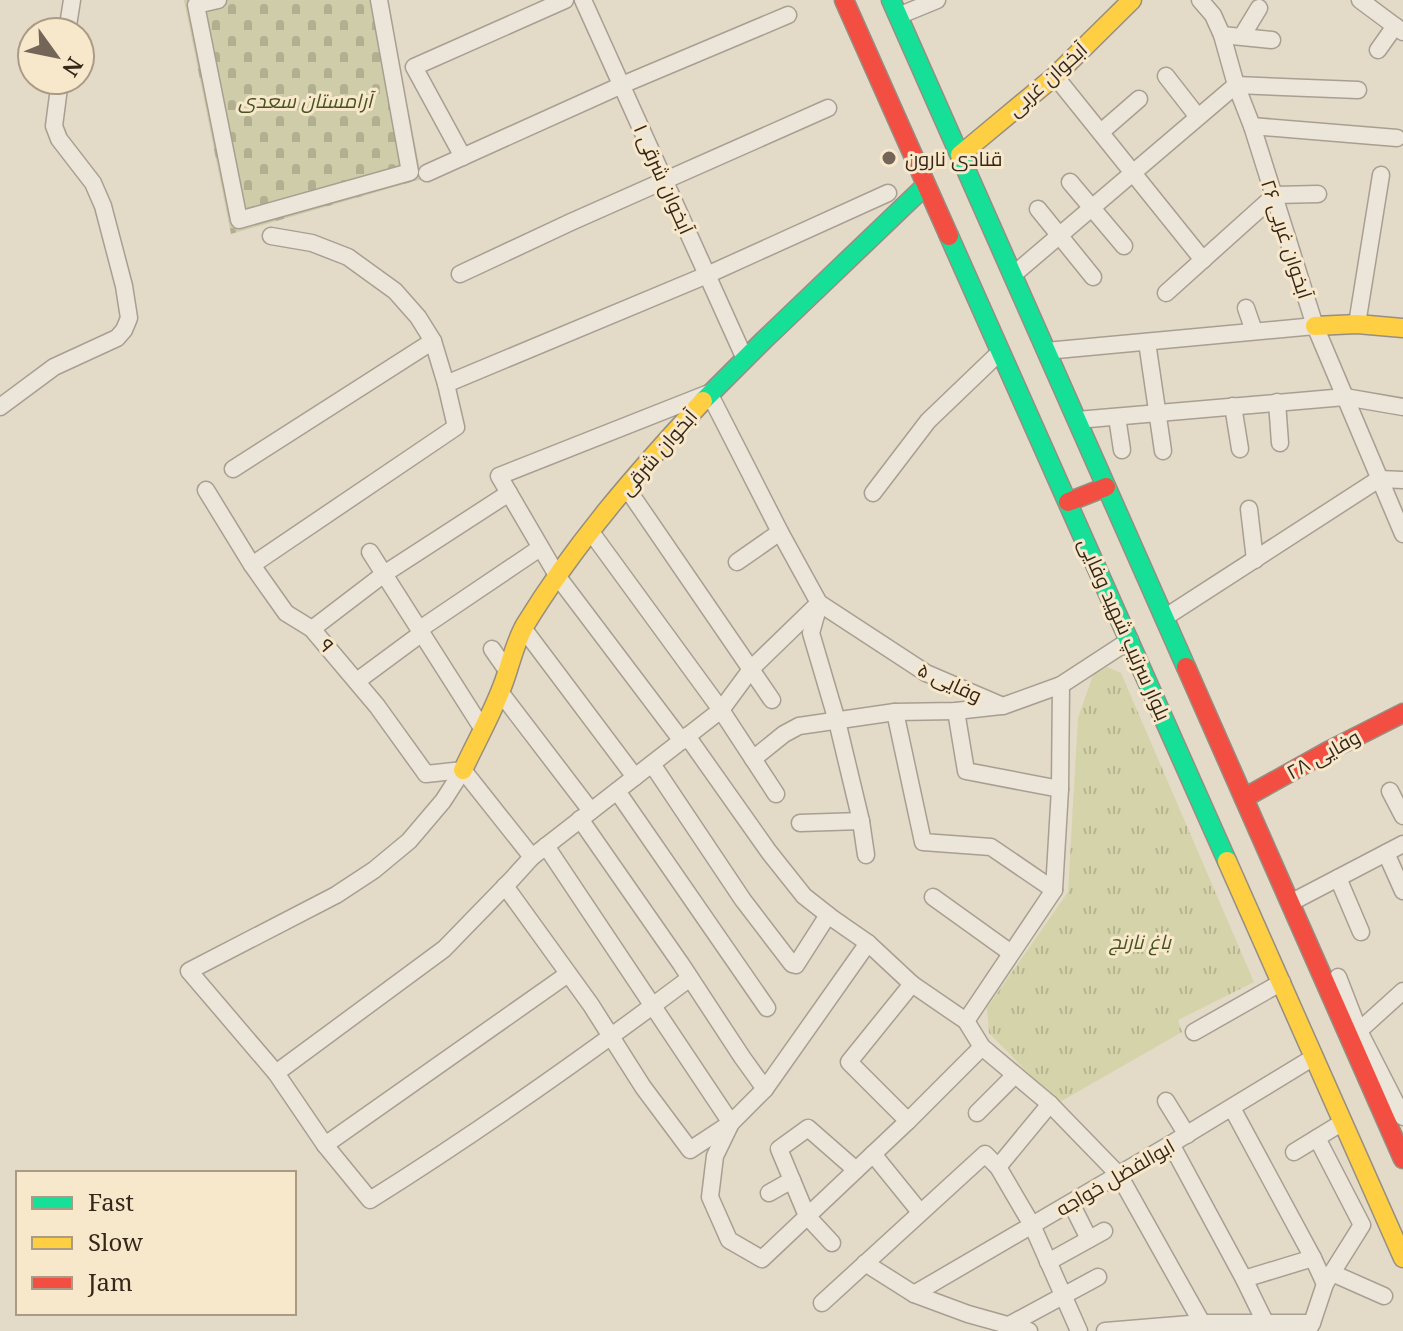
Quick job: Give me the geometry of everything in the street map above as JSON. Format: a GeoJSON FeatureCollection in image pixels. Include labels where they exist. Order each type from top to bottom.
{"type":"FeatureCollection","features":[{"type":"Feature","properties":{"kind":"main road","name":"بلوار سرتیپ شهید وفایی"},"geometry":{"type":"LineString","coordinates":[[844,0],[1403,1258]]}},
{"type":"Feature","properties":{"kind":"main road","name":"آبخوان غربی"},"geometry":{"type":"LineString","coordinates":[[960,155],[1055,76],[1132,0]]}},
{"type":"Feature","properties":{"kind":"main road","name":"بلوار سرتیپ شهید وفایی"},"geometry":{"type":"LineString","coordinates":[[895,8],[1290,903],[1355,1035],[1403,1159]]}},
{"type":"Feature","properties":{"kind":"main road","name":"آبخوان شرقی"},"geometry":{"type":"LineString","coordinates":[[463,770],[500,692],[523,628],[626,487],[709,393],[925,186]]}},
{"type":"Feature","properties":{"kind":"main road"},"geometry":{"type":"LineString","coordinates":[[1315,326],[1357,324],[1403,328]]}},
{"type":"Feature","properties":{"kind":"main road"},"geometry":{"type":"LineString","coordinates":[[1068,502],[1106,487]]}},
{"type":"Feature","properties":{"kind":"main road","name":"وفایی ۲۸"},"geometry":{"type":"LineString","coordinates":[[1244,798],[1403,713]]}},
{"type":"Feature","properties":{"kind":"street"},"geometry":{"type":"LineString","coordinates":[[218,0],[196,5],[239,220],[410,172],[379,0]]}},
{"type":"Feature","properties":{"kind":"street"},"geometry":{"type":"LineString","coordinates":[[463,157],[414,67],[565,0]]}},
{"type":"Feature","properties":{"kind":"street","name":"آبخوان شرقی ۱"},"geometry":{"type":"LineString","coordinates":[[583,0],[745,359]]}},
{"type":"Feature","properties":{"kind":"street"},"geometry":{"type":"LineString","coordinates":[[895,8],[937,0]]}},
{"type":"Feature","properties":{"kind":"street","name":"آبخوان غربی ۲۶"},"geometry":{"type":"LineString","coordinates":[[1200,0],[1213,15],[1222,35],[1315,326],[1403,534]]}},
{"type":"Feature","properties":{"kind":"street"},"geometry":{"type":"LineString","coordinates":[[1360,0],[1399,29],[1378,50]]}},
{"type":"Feature","properties":{"kind":"street"},"geometry":{"type":"LineString","coordinates":[[1242,36],[1259,8]]}},
{"type":"Feature","properties":{"kind":"street"},"geometry":{"type":"LineString","coordinates":[[427,173],[622,85],[788,15]]}},
{"type":"Feature","properties":{"kind":"street"},"geometry":{"type":"LineString","coordinates":[[1222,35],[1272,40]]}},
{"type":"Feature","properties":{"kind":"street"},"geometry":{"type":"LineString","coordinates":[[1055,76],[1203,260]]}},
{"type":"Feature","properties":{"kind":"street"},"geometry":{"type":"LineString","coordinates":[[1166,76],[1198,117]]}},
{"type":"Feature","properties":{"kind":"street"},"geometry":{"type":"LineString","coordinates":[[1013,275],[1236,85],[1358,90]]}},
{"type":"Feature","properties":{"kind":"street"},"geometry":{"type":"LineString","coordinates":[[0,407],[54,367],[117,338],[129,318],[103,206],[93,183],[59,139],[54,126],[58,96]]}},
{"type":"Feature","properties":{"kind":"street"},"geometry":{"type":"LineString","coordinates":[[1101,132],[1139,99]]}},
{"type":"Feature","properties":{"kind":"street"},"geometry":{"type":"LineString","coordinates":[[460,274],[828,108]]}},
{"type":"Feature","properties":{"kind":"street"},"geometry":{"type":"LineString","coordinates":[[1252,126],[1397,138]]}},
{"type":"Feature","properties":{"kind":"street"},"geometry":{"type":"LineString","coordinates":[[1357,324],[1381,175]]}},
{"type":"Feature","properties":{"kind":"street"},"geometry":{"type":"LineString","coordinates":[[1070,182],[1124,246]]}},
{"type":"Feature","properties":{"kind":"street"},"geometry":{"type":"LineString","coordinates":[[446,384],[707,275],[888,193]]}},
{"type":"Feature","properties":{"kind":"street"},"geometry":{"type":"LineString","coordinates":[[1166,293],[1275,195],[1318,194]]}},
{"type":"Feature","properties":{"kind":"street"},"geometry":{"type":"LineString","coordinates":[[1038,209],[1093,277]]}},
{"type":"Feature","properties":{"kind":"street"},"geometry":{"type":"LineString","coordinates":[[252,565],[456,427],[433,341],[418,317],[395,291],[348,257],[312,243],[271,236]]}},
{"type":"Feature","properties":{"kind":"street"},"geometry":{"type":"LineString","coordinates":[[1246,308],[1254,331]]}},
{"type":"Feature","properties":{"kind":"street"},"geometry":{"type":"LineString","coordinates":[[1046,351],[1315,326]]}},
{"type":"Feature","properties":{"kind":"street"},"geometry":{"type":"LineString","coordinates":[[233,469],[433,341]]}},
{"type":"Feature","properties":{"kind":"street"},"geometry":{"type":"LineString","coordinates":[[1147,342],[1163,451]]}},
{"type":"Feature","properties":{"kind":"street"},"geometry":{"type":"LineString","coordinates":[[873,493],[928,421],[1001,351]]}},
{"type":"Feature","properties":{"kind":"street"},"geometry":{"type":"LineString","coordinates":[[866,855],[837,721],[811,633],[819,603],[709,393],[499,476],[558,577],[804,896],[868,943],[912,984],[966,1021],[982,1047],[1050,1104],[1119,1175],[1202,1323]]}},
{"type":"Feature","properties":{"kind":"street"},"geometry":{"type":"LineString","coordinates":[[1077,420],[1345,397],[1403,407]]}},
{"type":"Feature","properties":{"kind":"street"},"geometry":{"type":"LineString","coordinates":[[1277,402],[1280,443]]}},
{"type":"Feature","properties":{"kind":"street"},"geometry":{"type":"LineString","coordinates":[[1233,406],[1240,449]]}},
{"type":"Feature","properties":{"kind":"street"},"geometry":{"type":"LineString","coordinates":[[1117,417],[1122,450]]}},
{"type":"Feature","properties":{"kind":"street"},"geometry":{"type":"LineString","coordinates":[[1164,618],[1379,479],[1403,480]]}},
{"type":"Feature","properties":{"kind":"street"},"geometry":{"type":"LineString","coordinates":[[626,487],[772,700]]}},
{"type":"Feature","properties":{"kind":"street","name":"۹"},"geometry":{"type":"LineString","coordinates":[[206,490],[286,613],[312,629],[357,681],[426,774],[463,770]]}},
{"type":"Feature","properties":{"kind":"street"},"geometry":{"type":"LineString","coordinates":[[312,629],[384,574],[509,493]]}},
{"type":"Feature","properties":{"kind":"street"},"geometry":{"type":"LineString","coordinates":[[1249,509],[1255,560]]}},
{"type":"Feature","properties":{"kind":"street"},"geometry":{"type":"LineString","coordinates":[[591,532],[721,710],[776,794]]}},
{"type":"Feature","properties":{"kind":"street"},"geometry":{"type":"LineString","coordinates":[[737,562],[780,532]]}},
{"type":"Feature","properties":{"kind":"street"},"geometry":{"type":"LineString","coordinates":[[357,681],[421,631],[540,548]]}},
{"type":"Feature","properties":{"kind":"street"},"geometry":{"type":"LineString","coordinates":[[370,552],[482,728]]}},
{"type":"Feature","properties":{"kind":"street"},"geometry":{"type":"LineString","coordinates":[[276,1073],[444,949],[532,857],[721,710],[752,668],[819,603]]}},
{"type":"Feature","properties":{"kind":"street","name":"وفایی ۵"},"geometry":{"type":"LineString","coordinates":[[819,603],[926,673],[1003,706],[1061,685],[1130,640]]}},
{"type":"Feature","properties":{"kind":"street"},"geometry":{"type":"LineString","coordinates":[[523,628],[635,777]]}},
{"type":"Feature","properties":{"kind":"street"},"geometry":{"type":"LineString","coordinates":[[492,649],[508,672]]}},
{"type":"Feature","properties":{"kind":"street"},"geometry":{"type":"LineString","coordinates":[[966,1021],[1054,890],[1060,789],[1061,685]]}},
{"type":"Feature","properties":{"kind":"street"},"geometry":{"type":"LineString","coordinates":[[500,692],[586,815],[765,1089]]}},
{"type":"Feature","properties":{"kind":"street"},"geometry":{"type":"LineString","coordinates":[[753,759],[799,726],[895,712],[1003,706]]}},
{"type":"Feature","properties":{"kind":"street"},"geometry":{"type":"LineString","coordinates":[[956,711],[966,771],[1060,789]]}},
{"type":"Feature","properties":{"kind":"street"},"geometry":{"type":"LineString","coordinates":[[895,712],[923,842],[991,847],[1054,890]]}},
{"type":"Feature","properties":{"kind":"street"},"geometry":{"type":"LineString","coordinates":[[652,764],[743,900],[792,964],[796,965],[828,915]]}},
{"type":"Feature","properties":{"kind":"street"},"geometry":{"type":"LineString","coordinates":[[532,857],[463,770],[443,801],[409,841],[374,870],[336,895],[189,971],[276,1073],[325,1145],[370,1200],[448,1151],[690,978]]}},
{"type":"Feature","properties":{"kind":"street"},"geometry":{"type":"LineString","coordinates":[[617,791],[767,1008]]}},
{"type":"Feature","properties":{"kind":"street"},"geometry":{"type":"LineString","coordinates":[[1390,791],[1403,816]]}},
{"type":"Feature","properties":{"kind":"street"},"geometry":{"type":"LineString","coordinates":[[800,823],[861,821]]}},
{"type":"Feature","properties":{"kind":"street"},"geometry":{"type":"LineString","coordinates":[[1290,903],[1403,844]]}},
{"type":"Feature","properties":{"kind":"street"},"geometry":{"type":"LineString","coordinates":[[546,846],[731,1123]]}},
{"type":"Feature","properties":{"kind":"street"},"geometry":{"type":"LineString","coordinates":[[1386,853],[1403,891]]}},
{"type":"Feature","properties":{"kind":"street"},"geometry":{"type":"LineString","coordinates":[[1338,878],[1361,932]]}},
{"type":"Feature","properties":{"kind":"street"},"geometry":{"type":"LineString","coordinates":[[505,886],[690,1150],[731,1123],[765,1089],[868,943]]}},
{"type":"Feature","properties":{"kind":"street"},"geometry":{"type":"LineString","coordinates":[[933,897],[1011,953]]}},
{"type":"Feature","properties":{"kind":"street"},"geometry":{"type":"LineString","coordinates":[[325,1145],[568,974]]}},
{"type":"Feature","properties":{"kind":"street"},"geometry":{"type":"LineString","coordinates":[[1338,977],[1355,1035],[1397,1090],[1403,1117]]}},
{"type":"Feature","properties":{"kind":"street"},"geometry":{"type":"LineString","coordinates":[[1194,1032],[1282,982]]}},
{"type":"Feature","properties":{"kind":"street"},"geometry":{"type":"LineString","coordinates":[[908,1121],[849,1062],[912,984]]}},
{"type":"Feature","properties":{"kind":"street"},"geometry":{"type":"LineString","coordinates":[[1355,1035],[1403,991]]}},
{"type":"Feature","properties":{"kind":"street"},"geometry":{"type":"LineString","coordinates":[[731,1123],[715,1156],[710,1197],[729,1240],[762,1259],[982,1047]]}},
{"type":"Feature","properties":{"kind":"street","name":"ابوالفضل خواجه"},"geometry":{"type":"LineString","coordinates":[[914,1294],[1314,1057]]}},
{"type":"Feature","properties":{"kind":"street"},"geometry":{"type":"LineString","coordinates":[[977,1113],[1015,1075]]}},
{"type":"Feature","properties":{"kind":"street"},"geometry":{"type":"LineString","coordinates":[[1166,1101],[1187,1135]]}},
{"type":"Feature","properties":{"kind":"street"},"geometry":{"type":"LineString","coordinates":[[998,1167],[1050,1104]]}},
{"type":"Feature","properties":{"kind":"street"},"geometry":{"type":"LineString","coordinates":[[1232,1108],[1313,1258],[1328,1278],[1384,1296]]}},
{"type":"Feature","properties":{"kind":"street"},"geometry":{"type":"LineString","coordinates":[[1294,1152],[1343,1122]]}},
{"type":"Feature","properties":{"kind":"street"},"geometry":{"type":"LineString","coordinates":[[832,1243],[807,1216],[779,1149],[808,1128],[856,1170]]}},
{"type":"Feature","properties":{"kind":"street"},"geometry":{"type":"LineString","coordinates":[[1112,1331],[1202,1323],[1265,1322],[1309,1329],[1328,1278],[1362,1225],[1317,1138]]}},
{"type":"Feature","properties":{"kind":"street"},"geometry":{"type":"LineString","coordinates":[[1171,1144],[1265,1322]]}},
{"type":"Feature","properties":{"kind":"street"},"geometry":{"type":"LineString","coordinates":[[873,1154],[920,1212]]}},
{"type":"Feature","properties":{"kind":"street"},"geometry":{"type":"LineString","coordinates":[[822,1303],[985,1154],[998,1167],[1032,1225],[1079,1331]]}},
{"type":"Feature","properties":{"kind":"street"},"geometry":{"type":"LineString","coordinates":[[769,1193],[792,1180]]}},
{"type":"Feature","properties":{"kind":"street"},"geometry":{"type":"LineString","coordinates":[[1048,1262],[1096,1235],[1071,1203]]}},
{"type":"Feature","properties":{"kind":"street"},"geometry":{"type":"LineString","coordinates":[[1244,1279],[1313,1258]]}},
{"type":"Feature","properties":{"kind":"street"},"geometry":{"type":"LineString","coordinates":[[865,1263],[914,1294],[968,1314],[1029,1331]]}},
{"type":"Feature","properties":{"kind":"street"},"geometry":{"type":"LineString","coordinates":[[1009,1325],[1098,1277]]}},
{"type":"Feature","properties":{"kind":"green space","name":"آرامستان سعدی"},"geometry":{"type":"Polygon","coordinates":[[[184,0],[386,0],[422,179],[231,234],[184,0]]]}},
{"type":"Feature","properties":{"kind":"green space","name":"باغ نارنج"},"geometry":{"type":"Polygon","coordinates":[[[1107,667],[1121,673],[1254,982],[1178,1020],[1182,1032],[1058,1103],[989,1033],[987,1008],[1068,892],[1078,718],[1093,675],[1107,667]]]}},
{"type":"Feature","properties":{"kind":"traffic: fast"},"geometry":{"type":"LineString","coordinates":[[891,0],[1186,667]]}},
{"type":"Feature","properties":{"kind":"traffic: fast"},"geometry":{"type":"LineString","coordinates":[[703,401],[925,186]]}},
{"type":"Feature","properties":{"kind":"traffic: fast"},"geometry":{"type":"LineString","coordinates":[[949,236],[1227,861]]}},
{"type":"Feature","properties":{"kind":"traffic: slow"},"geometry":{"type":"LineString","coordinates":[[960,155],[1055,76],[1132,0]]}},
{"type":"Feature","properties":{"kind":"traffic: slow"},"geometry":{"type":"LineString","coordinates":[[1315,326],[1357,324],[1403,328]]}},
{"type":"Feature","properties":{"kind":"traffic: slow"},"geometry":{"type":"LineString","coordinates":[[463,770],[498,698],[521,632],[544,595],[608,508],[703,401]]}},
{"type":"Feature","properties":{"kind":"traffic: slow"},"geometry":{"type":"LineString","coordinates":[[1227,861],[1403,1258]]}},
{"type":"Feature","properties":{"kind":"traffic: jam"},"geometry":{"type":"LineString","coordinates":[[844,0],[949,236]]}},
{"type":"Feature","properties":{"kind":"traffic: jam"},"geometry":{"type":"LineString","coordinates":[[1068,502],[1106,487]]}},
{"type":"Feature","properties":{"kind":"traffic: jam"},"geometry":{"type":"LineString","coordinates":[[1186,667],[1403,1159]]}},
{"type":"Feature","properties":{"kind":"traffic: jam"},"geometry":{"type":"LineString","coordinates":[[1244,798],[1403,713]]}},
{"type":"Feature","properties":{"kind":"place","name":"قنادی نارون"},"geometry":{"type":"Point","coordinates":[889,158]}}]}
